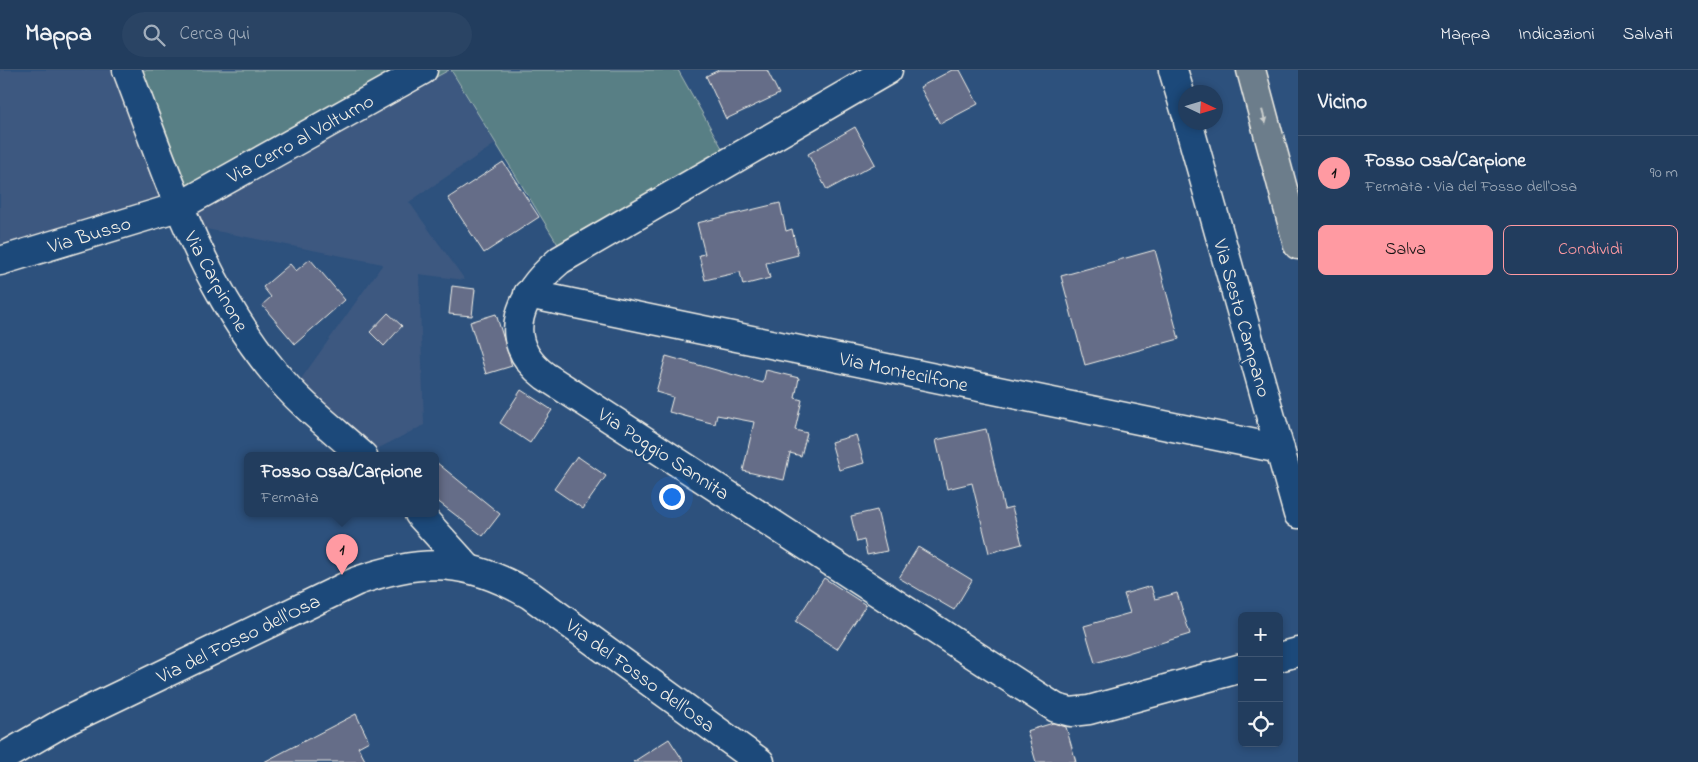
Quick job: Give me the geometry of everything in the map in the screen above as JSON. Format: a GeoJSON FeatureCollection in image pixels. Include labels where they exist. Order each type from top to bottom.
{"type":"FeatureCollection","features":[{"type":"Feature","properties":{"kind":"highway"},"geometry":{"type":"LineString","coordinates":[[1251,70],[1298,245]]}},
{"type":"Feature","properties":{"kind":"street","name":"Via Carpinone"},"geometry":{"type":"LineString","coordinates":[[127,70],[178,207],[208,270],[254,346],[296,395],[359,452]]}},
{"type":"Feature","properties":{"kind":"street","name":"Via Cerro al Volturno"},"geometry":{"type":"LineString","coordinates":[[178,207],[423,70]]}},
{"type":"Feature","properties":{"kind":"street","name":"Via Poggio Sannita"},"geometry":{"type":"LineString","coordinates":[[888,70],[575,250],[542,276],[528,294],[522,307],[518,333],[526,356],[539,372],[1050,705],[1066,711],[1083,711],[1238,669]]}},
{"type":"Feature","properties":{"kind":"street"},"geometry":{"type":"LineString","coordinates":[[1174,70],[1178,85]]}},
{"type":"Feature","properties":{"kind":"street","name":"Via Sesto Campano"},"geometry":{"type":"LineString","coordinates":[[1190,130],[1298,514]]}},
{"type":"Feature","properties":{"kind":"street","name":"Via Busso"},"geometry":{"type":"LineString","coordinates":[[0,261],[178,207]]}},
{"type":"Feature","properties":{"kind":"street","name":"Via Montecilfone"},"geometry":{"type":"LineString","coordinates":[[528,294],[1280,449]]}},
{"type":"Feature","properties":{"kind":"street"},"geometry":{"type":"LineString","coordinates":[[422,517],[467,568]]}},
{"type":"Feature","properties":{"kind":"street","name":"Via del Fosso dell'Osa"},"geometry":{"type":"LineString","coordinates":[[0,758],[62,723],[357,581],[406,568],[435,565],[467,568],[493,575],[530,595],[760,762]]}},
{"type":"Feature","properties":{"kind":"street"},"geometry":{"type":"LineString","coordinates":[[1283,656],[1298,652]]}},
{"type":"Feature","properties":{"kind":"shaded area"},"geometry":{"type":"Polygon","coordinates":[[[0,70],[122,70],[170,204],[0,255],[0,70]]]}},
{"type":"Feature","properties":{"kind":"shaded area"},"geometry":{"type":"Polygon","coordinates":[[[450,70],[495,144],[409,202],[465,280],[419,274],[424,425],[371,452],[365,452],[296,386],[383,264],[191,226],[191,212],[450,70]]]}},
{"type":"Feature","properties":{"kind":"green space"},"geometry":{"type":"Polygon","coordinates":[[[134,70],[449,70],[191,212],[134,70]]]}},
{"type":"Feature","properties":{"kind":"green space"},"geometry":{"type":"Polygon","coordinates":[[[451,70],[678,70],[727,157],[562,251],[451,70]]]}},
{"type":"Feature","properties":{"kind":"building"},"geometry":{"type":"Polygon","coordinates":[[[719,70],[767,70],[779,94],[726,119],[706,76],[719,70]]]}},
{"type":"Feature","properties":{"kind":"building"},"geometry":{"type":"Polygon","coordinates":[[[952,70],[960,70],[978,104],[940,124],[920,87],[952,70]]]}},
{"type":"Feature","properties":{"kind":"building"},"geometry":{"type":"Polygon","coordinates":[[[855,127],[875,164],[827,190],[808,154],[855,127]]]}},
{"type":"Feature","properties":{"kind":"building"},"geometry":{"type":"Polygon","coordinates":[[[503,162],[539,217],[484,253],[448,198],[503,162]]]}},
{"type":"Feature","properties":{"kind":"building"},"geometry":{"type":"Polygon","coordinates":[[[780,203],[786,231],[792,229],[798,255],[766,263],[770,278],[743,285],[740,272],[705,280],[699,255],[705,254],[697,223],[780,203]]]}},
{"type":"Feature","properties":{"kind":"building"},"geometry":{"type":"Polygon","coordinates":[[[1155,250],[1179,339],[1085,365],[1061,276],[1155,250]]]}},
{"type":"Feature","properties":{"kind":"building"},"geometry":{"type":"Polygon","coordinates":[[[310,259],[345,300],[295,344],[262,305],[271,297],[263,287],[290,264],[296,271],[310,259]]]}},
{"type":"Feature","properties":{"kind":"building"},"geometry":{"type":"Polygon","coordinates":[[[452,286],[475,289],[472,316],[449,314],[452,286]]]}},
{"type":"Feature","properties":{"kind":"building"},"geometry":{"type":"Polygon","coordinates":[[[388,313],[402,326],[384,346],[370,332],[388,313]]]}},
{"type":"Feature","properties":{"kind":"building"},"geometry":{"type":"Polygon","coordinates":[[[496,314],[512,366],[486,374],[470,322],[496,314]]]}},
{"type":"Feature","properties":{"kind":"building"},"geometry":{"type":"Polygon","coordinates":[[[666,356],[763,383],[766,370],[799,378],[795,398],[802,400],[795,430],[807,433],[801,456],[790,453],[784,480],[743,471],[754,422],[717,415],[715,424],[669,412],[673,397],[656,392],[666,356]]]}},
{"type":"Feature","properties":{"kind":"building"},"geometry":{"type":"Polygon","coordinates":[[[521,390],[552,410],[530,443],[500,423],[521,390]]]}},
{"type":"Feature","properties":{"kind":"building"},"geometry":{"type":"Polygon","coordinates":[[[986,429],[1004,509],[1012,507],[1022,544],[989,553],[972,483],[947,489],[936,440],[986,429]]]}},
{"type":"Feature","properties":{"kind":"building"},"geometry":{"type":"Polygon","coordinates":[[[856,435],[864,463],[839,470],[831,442],[856,435]]]}},
{"type":"Feature","properties":{"kind":"building"},"geometry":{"type":"Polygon","coordinates":[[[577,456],[606,476],[583,509],[554,489],[577,456]]]}},
{"type":"Feature","properties":{"kind":"building"},"geometry":{"type":"Polygon","coordinates":[[[439,464],[500,514],[483,536],[439,502],[439,464]]]}},
{"type":"Feature","properties":{"kind":"building"},"geometry":{"type":"Polygon","coordinates":[[[877,510],[887,551],[867,555],[864,540],[857,542],[851,516],[877,510]]]}},
{"type":"Feature","properties":{"kind":"building"},"geometry":{"type":"Polygon","coordinates":[[[918,547],[972,580],[954,610],[899,578],[918,547]]]}},
{"type":"Feature","properties":{"kind":"building"},"geometry":{"type":"Polygon","coordinates":[[[824,578],[866,605],[837,649],[795,622],[824,578]]]}},
{"type":"Feature","properties":{"kind":"building"},"geometry":{"type":"Polygon","coordinates":[[[1151,586],[1155,599],[1177,593],[1190,634],[1095,663],[1084,626],[1130,613],[1124,594],[1151,586]]]}},
{"type":"Feature","properties":{"kind":"building"},"geometry":{"type":"Polygon","coordinates":[[[356,714],[369,741],[358,747],[366,762],[264,762],[356,714]]]}},
{"type":"Feature","properties":{"kind":"building"},"geometry":{"type":"Polygon","coordinates":[[[1053,723],[1066,727],[1076,762],[1036,762],[1027,731],[1053,723]]]}},
{"type":"Feature","properties":{"kind":"building"},"geometry":{"type":"Polygon","coordinates":[[[669,739],[684,762],[633,762],[669,739]]]}},
{"type":"Feature","properties":{"kind":"place","name":"Fosso Osa/Carpione"},"geometry":{"type":"Point","coordinates":[342,575]}}]}
